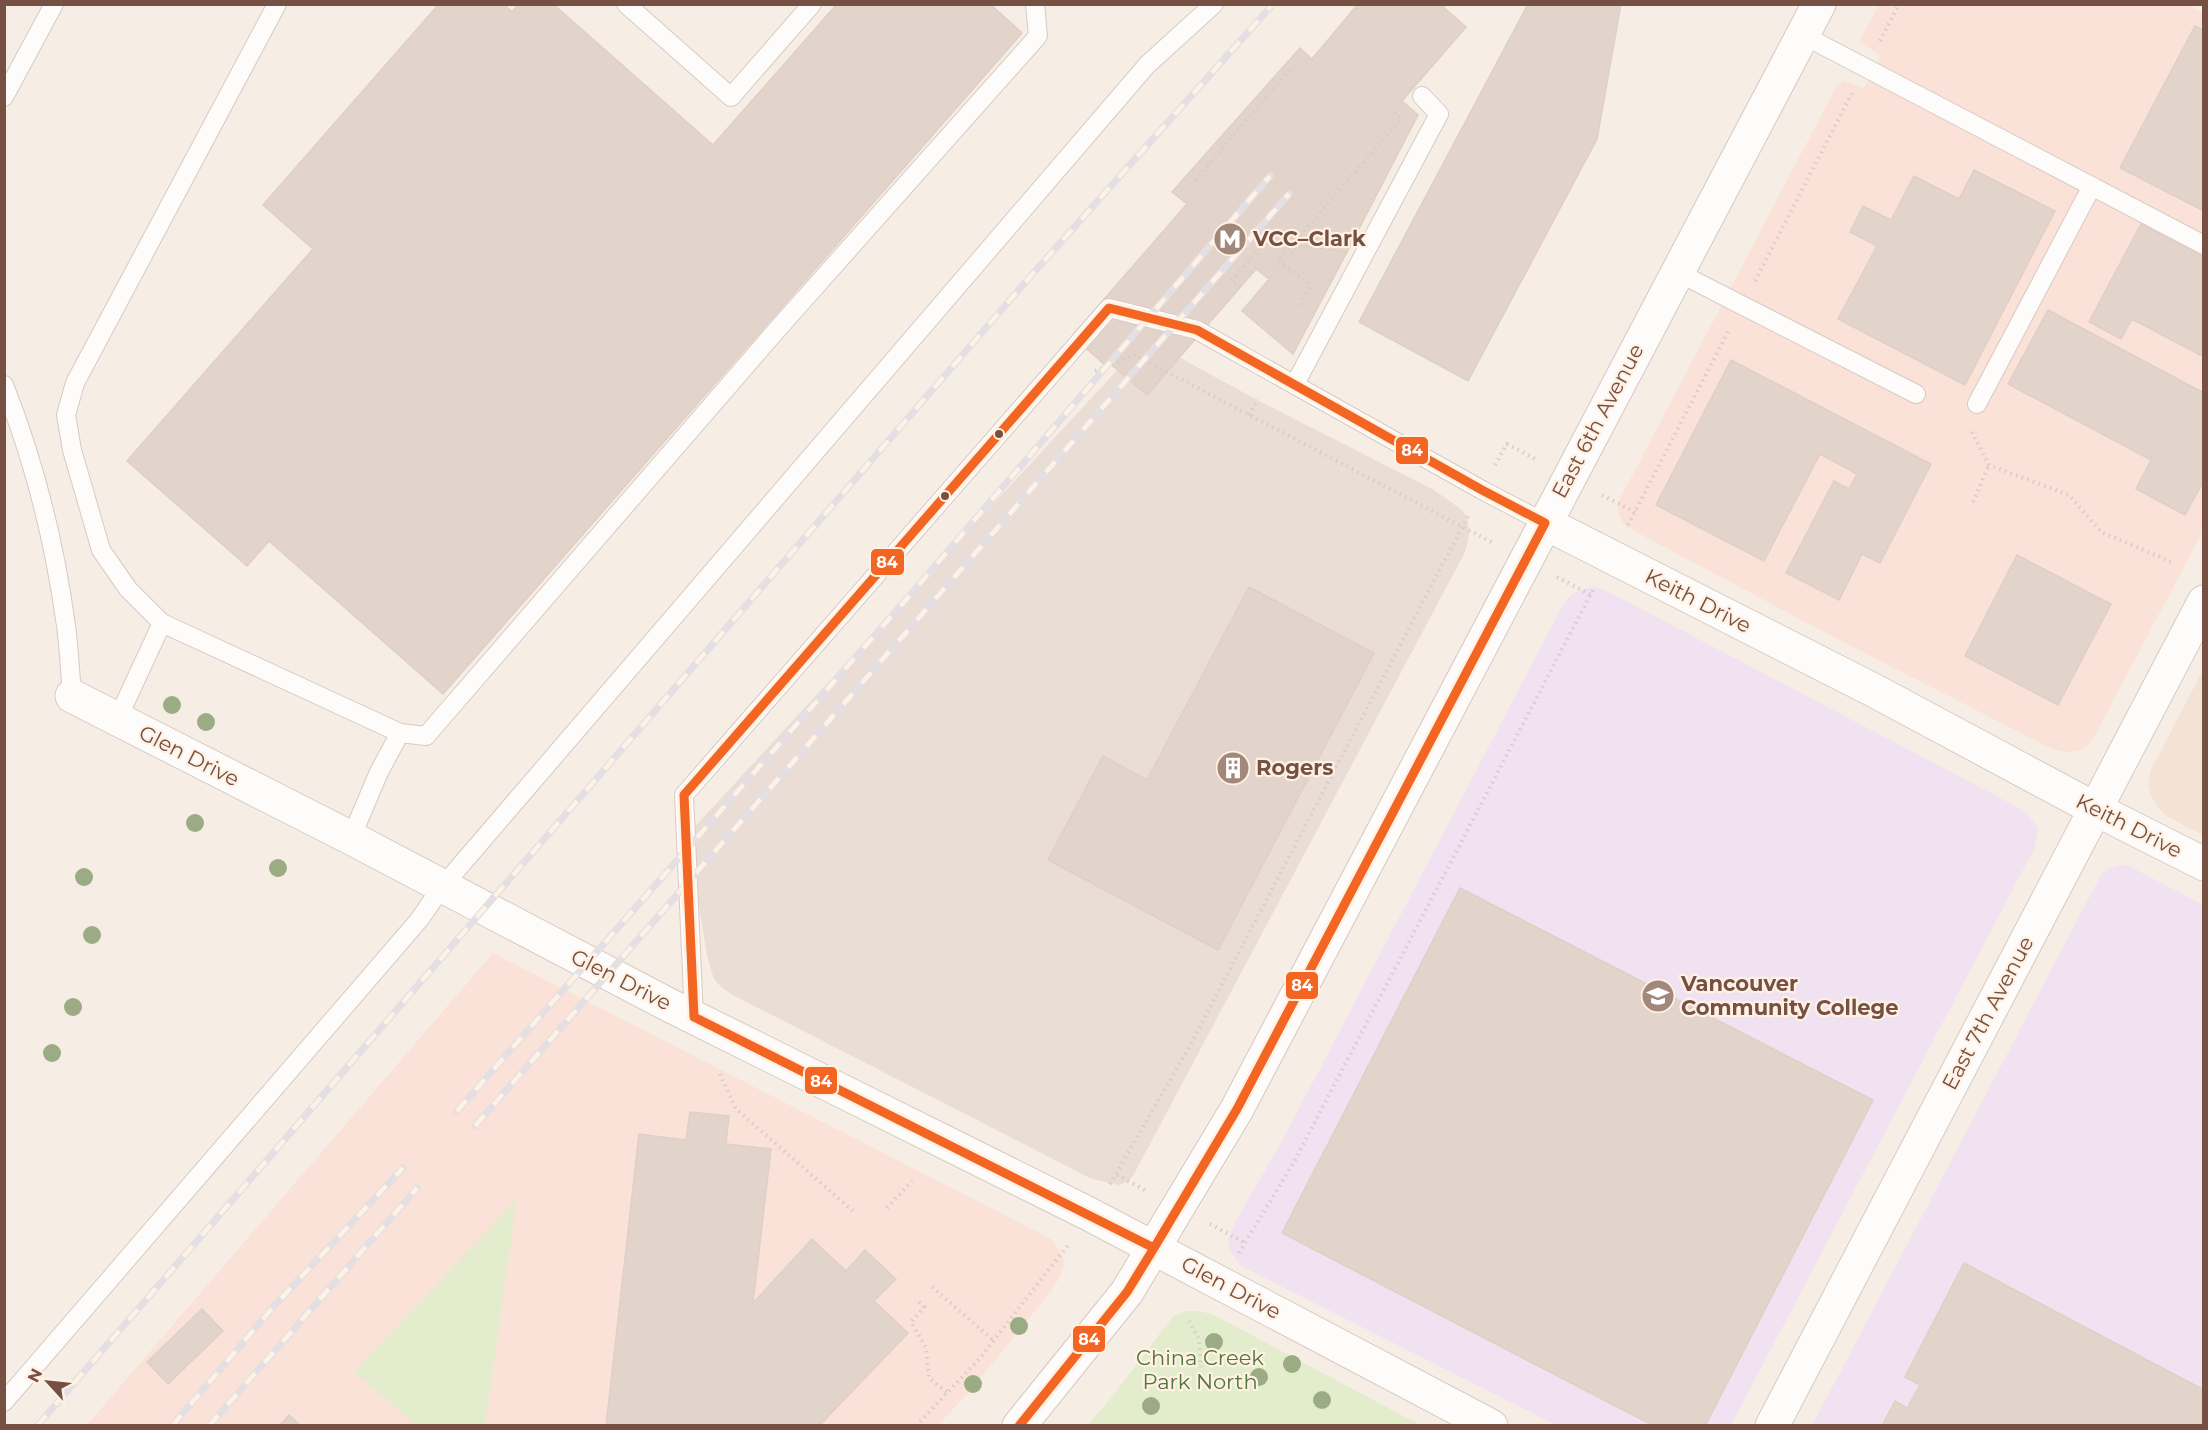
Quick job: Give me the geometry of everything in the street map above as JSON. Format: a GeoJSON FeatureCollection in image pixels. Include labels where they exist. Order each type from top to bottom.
{"type":"FeatureCollection","features":[{"type":"Feature","properties":{"kind":"street","name":"East 6th Avenue"},"geometry":{"type":"LineString","coordinates":[[1019,1425],[1120,1301],[1237,1109],[1819,4]]}},
{"type":"Feature","properties":{"kind":"street","name":"Keith Drive"},"geometry":{"type":"LineString","coordinates":[[1545,522],[1875,691],[2094,809],[2204,864]]}},
{"type":"Feature","properties":{"kind":"street","name":"East 7th Avenue"},"geometry":{"type":"LineString","coordinates":[[1772,1425],[2204,602]]}},
{"type":"Feature","properties":{"kind":"street","name":"Glen Drive"},"geometry":{"type":"LineString","coordinates":[[72,696],[694,1017],[1154,1248],[1491,1425]]}},
{"type":"Feature","properties":{"kind":"lane"},"geometry":{"type":"LineString","coordinates":[[4,97],[54,4]]}},
{"type":"Feature","properties":{"kind":"lane"},"geometry":{"type":"LineString","coordinates":[[277,4],[75,383],[66,415],[72,450],[101,550],[128,589],[162,623],[400,734],[426,736],[775,332],[1038,36],[1035,4]]}},
{"type":"Feature","properties":{"kind":"lane"},"geometry":{"type":"LineString","coordinates":[[626,4],[732,97],[812,4]]}},
{"type":"Feature","properties":{"kind":"lane"},"geometry":{"type":"LineString","coordinates":[[4,1401],[344,1008],[418,920],[442,887],[1147,65],[1214,4]]}},
{"type":"Feature","properties":{"kind":"lane"},"geometry":{"type":"LineString","coordinates":[[1803,35],[2204,245]]}},
{"type":"Feature","properties":{"kind":"lane"},"geometry":{"type":"LineString","coordinates":[[1295,384],[1439,114],[1422,96]]}},
{"type":"Feature","properties":{"kind":"lane"},"geometry":{"type":"LineString","coordinates":[[1977,404],[2092,186]]}},
{"type":"Feature","properties":{"kind":"lane"},"geometry":{"type":"LineString","coordinates":[[1677,272],[1916,394]]}},
{"type":"Feature","properties":{"kind":"lane","name":"Keith Drive"},"geometry":{"type":"LineString","coordinates":[[694,1017],[684,795],[1109,308],[1197,330],[1482,490],[1545,522]]}},
{"type":"Feature","properties":{"kind":"lane"},"geometry":{"type":"LineString","coordinates":[[4,385],[28,456],[51,543],[65,620],[72,696]]}},
{"type":"Feature","properties":{"kind":"lane"},"geometry":{"type":"LineString","coordinates":[[117,720],[162,623]]}},
{"type":"Feature","properties":{"kind":"lane"},"geometry":{"type":"LineString","coordinates":[[351,838],[379,772],[400,734]]}},
{"type":"Feature","properties":{"kind":"path"},"geometry":{"type":"LineString","coordinates":[[1627,526],[1899,4]]}},
{"type":"Feature","properties":{"kind":"path"},"geometry":{"type":"LineString","coordinates":[[1191,185],[1291,68],[1297,75]]}},
{"type":"Feature","properties":{"kind":"path"},"geometry":{"type":"LineString","coordinates":[[1300,306],[1310,284],[1278,261],[1401,119]]}},
{"type":"Feature","properties":{"kind":"path"},"geometry":{"type":"LineString","coordinates":[[1240,288],[1231,281],[1261,247]]}},
{"type":"Feature","properties":{"kind":"path"},"geometry":{"type":"LineString","coordinates":[[1089,373],[1135,355],[1462,527],[1187,1052],[1117,1175]]}},
{"type":"Feature","properties":{"kind":"path"},"geometry":{"type":"LineString","coordinates":[[1250,415],[1272,371]]}},
{"type":"Feature","properties":{"kind":"path"},"geometry":{"type":"LineString","coordinates":[[1973,502],[1989,465],[2069,495],[2101,532],[2174,563]]}},
{"type":"Feature","properties":{"kind":"path"},"geometry":{"type":"LineString","coordinates":[[1245,1243],[1295,1160],[1595,587]]}},
{"type":"Feature","properties":{"kind":"path"},"geometry":{"type":"LineString","coordinates":[[720,1074],[736,1109],[854,1211]]}},
{"type":"Feature","properties":{"kind":"path"},"geometry":{"type":"LineString","coordinates":[[888,1208],[912,1181]]}},
{"type":"Feature","properties":{"kind":"path"},"geometry":{"type":"LineString","coordinates":[[916,1425],[994,1341],[1058,1258]]}},
{"type":"Feature","properties":{"kind":"path"},"geometry":{"type":"LineString","coordinates":[[932,1287],[994,1341]]}},
{"type":"Feature","properties":{"kind":"path"},"geometry":{"type":"LineString","coordinates":[[919,1302],[924,1307],[911,1322],[926,1348],[929,1378],[948,1393]]}},
{"type":"Feature","properties":{"kind":"path"},"geometry":{"type":"LineString","coordinates":[[1189,1321],[1199,1339],[1201,1367]]}},
{"type":"Feature","properties":{"kind":"shaded area"},"geometry":{"type":"Polygon","coordinates":[[[2187,4],[2203,13],[2203,531],[2095,735],[2086,747],[2077,751],[2064,752],[2052,749],[1843,642],[1627,527],[1618,512],[1621,497],[1836,87],[1844,81],[1864,88],[1880,56],[1861,41],[1879,5],[2187,4]]]}},
{"type":"Feature","properties":{"kind":"shaded area"},"geometry":{"type":"Polygon","coordinates":[[[1146,339],[1257,400],[1434,490],[1462,510],[1467,517],[1469,531],[1464,554],[1134,1174],[1129,1181],[1119,1185],[1092,1179],[731,994],[720,986],[714,979],[707,956],[688,834],[1146,339]]]}},
{"type":"Feature","properties":{"kind":"shaded area","name":"Vancouver Community College"},"geometry":{"type":"Polygon","coordinates":[[[1595,587],[1603,589],[2025,811],[2038,828],[2034,849],[1731,1425],[1556,1425],[1241,1266],[1230,1250],[1228,1240],[1236,1220],[1281,1143],[1563,605],[1571,595],[1580,590],[1595,587]]]}},
{"type":"Feature","properties":{"kind":"shaded area"},"geometry":{"type":"Polygon","coordinates":[[[2203,670],[2203,835],[2168,817],[2159,809],[2151,796],[2148,784],[2151,770],[2203,670]]]}},
{"type":"Feature","properties":{"kind":"shaded area"},"geometry":{"type":"Polygon","coordinates":[[[2121,865],[2129,866],[2203,905],[2203,1425],[1812,1426],[2101,875],[2107,869],[2121,865]]]}},
{"type":"Feature","properties":{"kind":"shaded area"},"geometry":{"type":"Polygon","coordinates":[[[493,953],[1051,1239],[1062,1253],[1064,1261],[1064,1267],[1055,1286],[970,1391],[938,1425],[86,1426],[493,953]]]}},
{"type":"Feature","properties":{"kind":"green space"},"geometry":{"type":"Polygon","coordinates":[[[517,1199],[485,1425],[416,1425],[354,1372],[517,1199]]]}},
{"type":"Feature","properties":{"kind":"green space","name":"China Creek Park North"},"geometry":{"type":"Polygon","coordinates":[[[1187,1311],[1214,1315],[1420,1425],[1088,1425],[1174,1316],[1187,1311]]]}},
{"type":"Feature","properties":{"kind":"building"},"geometry":{"type":"Polygon","coordinates":[[[439,4],[504,4],[512,12],[518,4],[553,4],[713,145],[837,4],[990,4],[1022,33],[443,694],[269,541],[247,566],[127,461],[313,249],[263,205],[439,4]]]}},
{"type":"Feature","properties":{"kind":"building"},"geometry":{"type":"Polygon","coordinates":[[[1358,4],[1440,4],[1466,27],[1402,101],[1418,115],[1347,252],[1297,246],[1269,279],[1256,269],[1147,395],[1107,361],[1104,364],[1072,336],[1187,204],[1172,192],[1300,48],[1312,59],[1358,4]]]}},
{"type":"Feature","properties":{"kind":"building"},"geometry":{"type":"Polygon","coordinates":[[[1528,4],[1621,4],[1597,139],[1468,381],[1359,322],[1528,4]]]}},
{"type":"Feature","properties":{"kind":"building"},"geometry":{"type":"Polygon","coordinates":[[[2195,26],[2204,30],[2204,211],[2120,168],[2195,26]]]}},
{"type":"Feature","properties":{"kind":"building"},"geometry":{"type":"Polygon","coordinates":[[[1974,170],[2055,211],[1965,385],[1838,319],[1877,246],[1850,232],[1863,206],[1891,220],[1914,176],[1959,199],[1974,170]]]}},
{"type":"Feature","properties":{"kind":"building"},"geometry":{"type":"Polygon","coordinates":[[[2141,224],[2204,257],[2204,357],[2132,319],[2121,339],[2089,322],[2141,224]]]}},
{"type":"Feature","properties":{"kind":"building"},"geometry":{"type":"Polygon","coordinates":[[[1297,246],[1347,252],[1293,354],[1242,311],[1297,246]]]}},
{"type":"Feature","properties":{"kind":"building"},"geometry":{"type":"Polygon","coordinates":[[[2048,310],[2204,393],[2204,480],[2185,515],[2136,489],[2151,460],[2008,384],[2048,310]]]}},
{"type":"Feature","properties":{"kind":"building"},"geometry":{"type":"Polygon","coordinates":[[[1731,360],[1931,464],[1880,563],[1862,554],[1839,600],[1786,573],[1834,481],[1849,489],[1857,474],[1820,454],[1764,561],[1656,505],[1731,360]]]}},
{"type":"Feature","properties":{"kind":"building"},"geometry":{"type":"Polygon","coordinates":[[[2017,555],[2111,604],[2058,705],[1965,656],[2017,555]]]}},
{"type":"Feature","properties":{"kind":"building","name":"Rogers"},"geometry":{"type":"Polygon","coordinates":[[[1249,587],[1374,653],[1218,950],[1048,860],[1103,756],[1147,780],[1249,587]]]}},
{"type":"Feature","properties":{"kind":"building"},"geometry":{"type":"Polygon","coordinates":[[[1460,888],[1873,1100],[1705,1426],[1654,1426],[1282,1233],[1460,888]]]}},
{"type":"Feature","properties":{"kind":"building"},"geometry":{"type":"Polygon","coordinates":[[[690,1112],[729,1116],[726,1144],[771,1149],[753,1303],[812,1239],[846,1271],[865,1250],[896,1279],[874,1301],[908,1333],[819,1426],[606,1426],[639,1134],[686,1140],[690,1112]]]}},
{"type":"Feature","properties":{"kind":"building"},"geometry":{"type":"Polygon","coordinates":[[[1964,1263],[2204,1390],[2204,1426],[1882,1426],[1895,1401],[1907,1408],[1920,1385],[1905,1377],[1964,1263]]]}},
{"type":"Feature","properties":{"kind":"building"},"geometry":{"type":"Polygon","coordinates":[[[202,1309],[223,1331],[168,1384],[147,1362],[202,1309]]]}},
{"type":"Feature","properties":{"kind":"building"},"geometry":{"type":"Polygon","coordinates":[[[289,1415],[301,1426],[279,1426],[289,1415]]]}},
{"type":"Feature","properties":{"kind":"railway"},"geometry":{"type":"LineString","coordinates":[[37,1426],[1029,278],[1273,4]]}},
{"type":"Feature","properties":{"kind":"railway"},"geometry":{"type":"LineString","coordinates":[[457,1111],[910,595],[1270,176]]}},
{"type":"Feature","properties":{"kind":"railway"},"geometry":{"type":"LineString","coordinates":[[475,1126],[1289,194]]}},
{"type":"Feature","properties":{"kind":"railway"},"geometry":{"type":"LineString","coordinates":[[172,1426],[275,1305],[403,1168]]}},
{"type":"Feature","properties":{"kind":"railway"},"geometry":{"type":"LineString","coordinates":[[209,1426],[417,1188]]}},
{"type":"Feature","properties":{"kind":"transit line","name":"84"},"geometry":{"type":"LineString","coordinates":[[1109,308],[1197,330],[1545,523],[1237,1109],[1154,1248],[694,1017],[684,795],[1109,308]]}},
{"type":"Feature","properties":{"kind":"transit line","name":"84"},"geometry":{"type":"LineString","coordinates":[[1019,1426],[1127,1292],[1154,1248]]}},
{"type":"Feature","properties":{"kind":"place","name":"VCC–Clark"},"geometry":{"type":"Point","coordinates":[1230,239]}},
{"type":"Feature","properties":{"kind":"place","name":"Rogers"},"geometry":{"type":"Point","coordinates":[1233,768]}},
{"type":"Feature","properties":{"kind":"place","name":"Vancouver Community College"},"geometry":{"type":"Point","coordinates":[1658,996]}}]}
